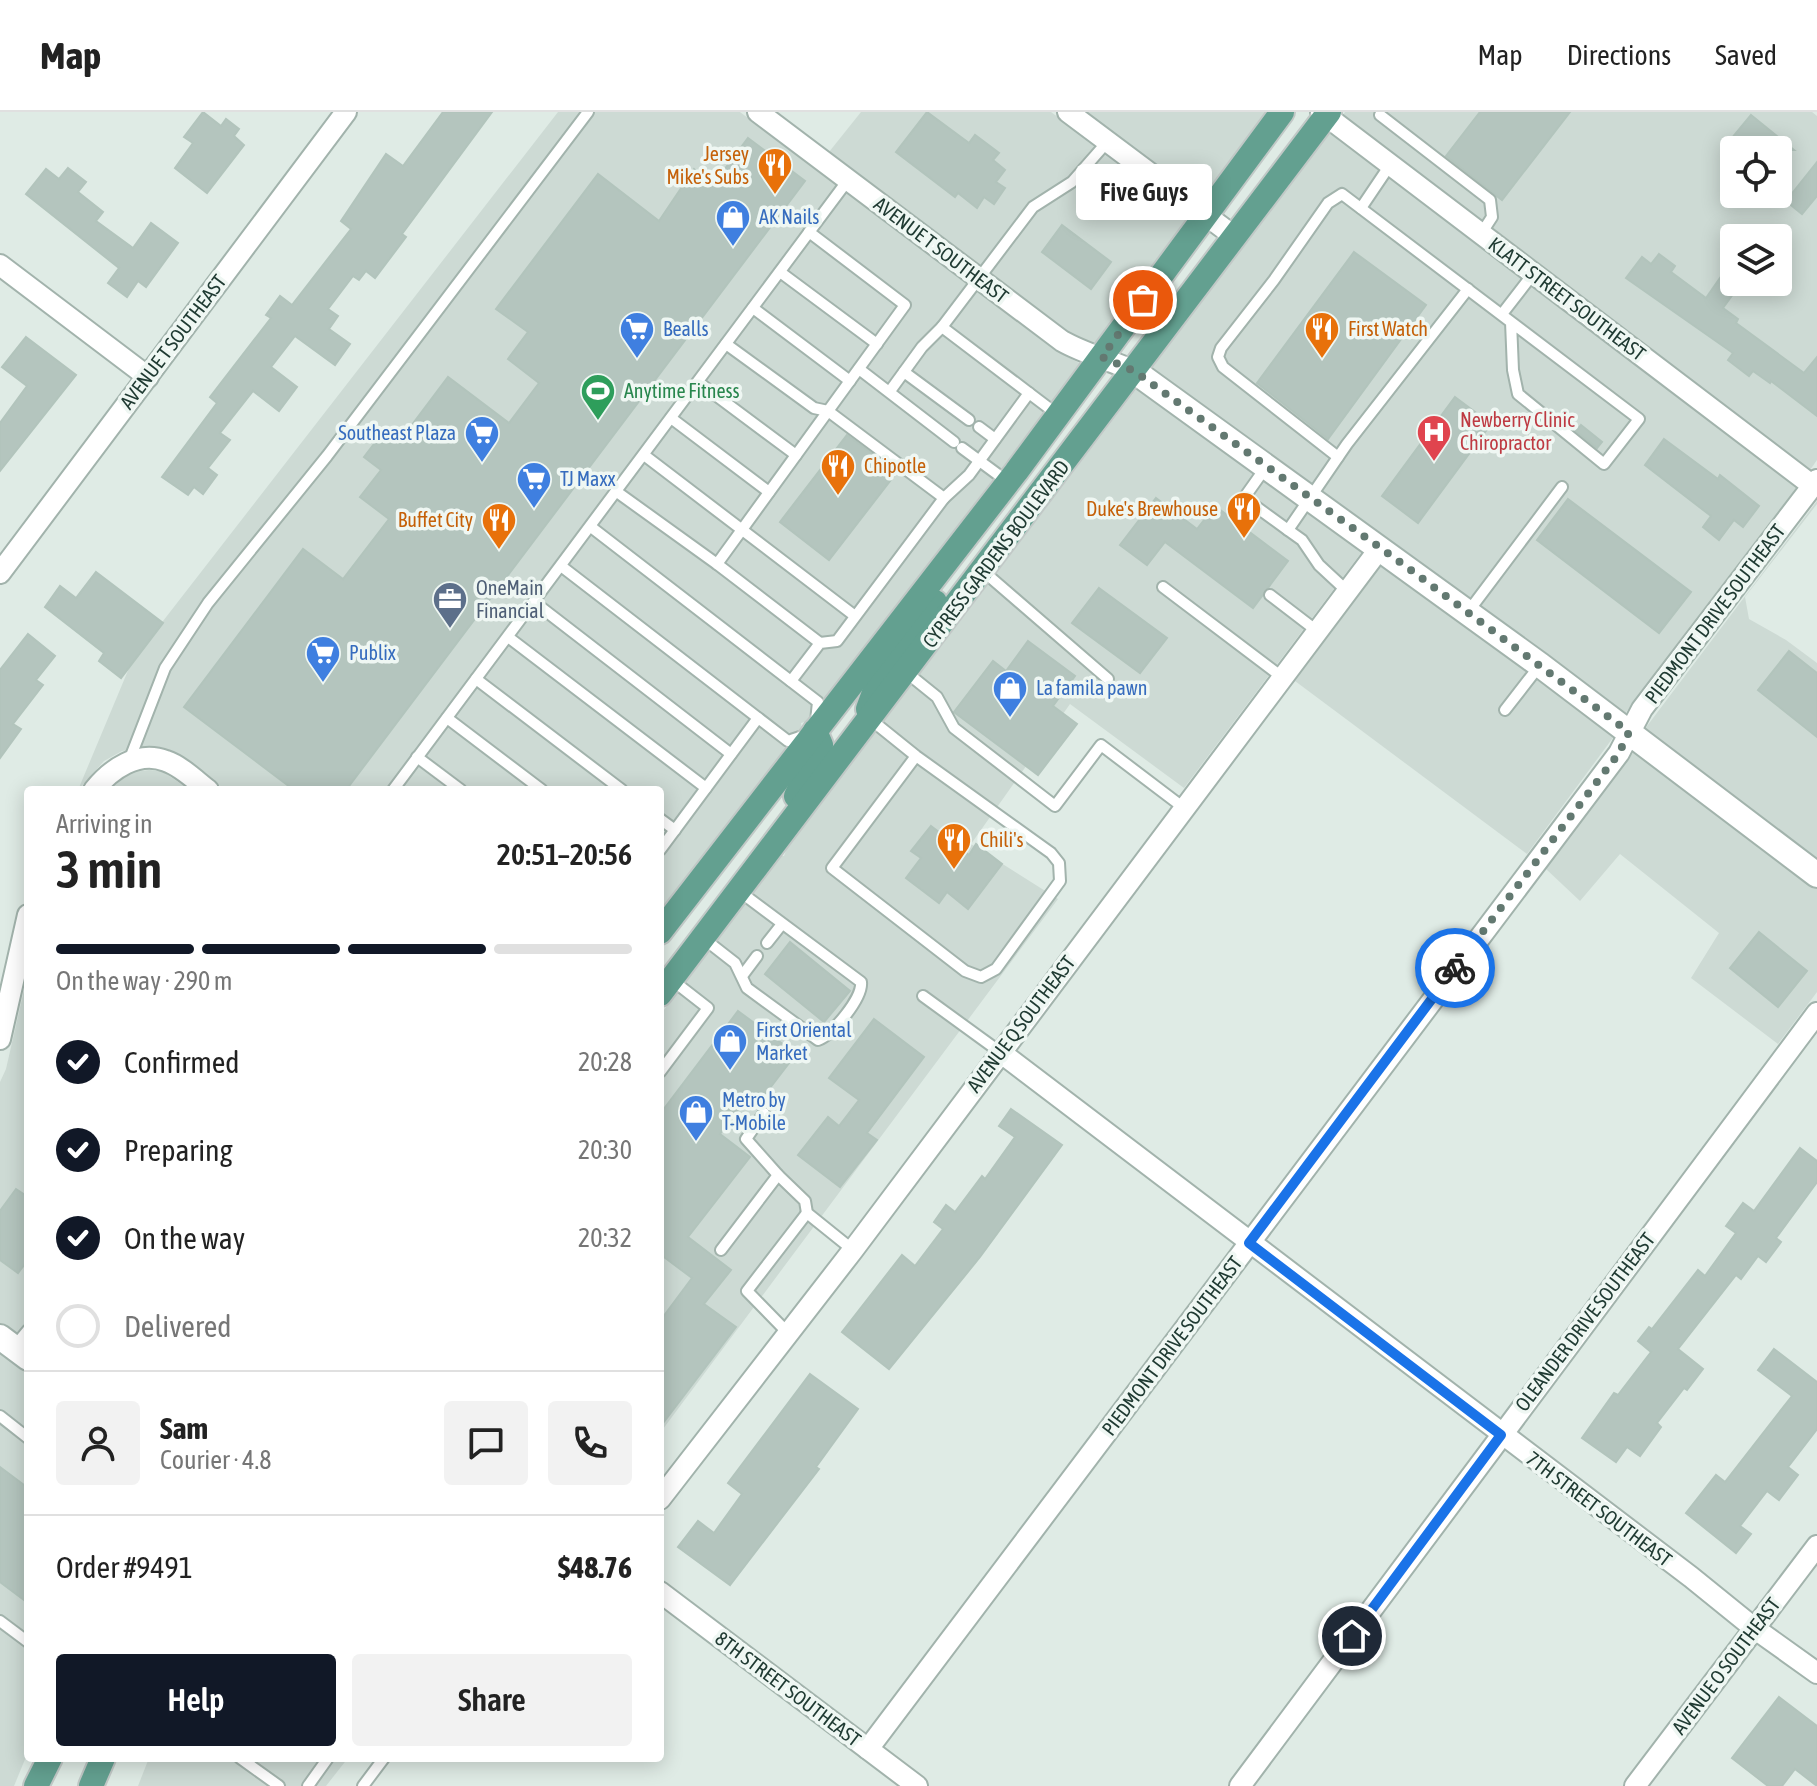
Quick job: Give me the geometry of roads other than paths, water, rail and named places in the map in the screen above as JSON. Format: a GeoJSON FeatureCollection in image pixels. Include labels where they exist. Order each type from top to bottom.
{"type":"FeatureCollection","features":[{"type":"Feature","properties":{"kind":"main road","name":"CYPRESS GARDENS BOULEVARD"},"geometry":{"type":"LineString","coordinates":[[664,927],[1008,482],[1282,112]]}},
{"type":"Feature","properties":{"kind":"main road","name":"CYPRESS GARDENS BOULEVARD"},"geometry":{"type":"LineString","coordinates":[[666,987],[1326,113]]}},
{"type":"Feature","properties":{"kind":"main road"},"geometry":{"type":"LineString","coordinates":[[870,719],[868,708],[879,679],[954,577],[980,518]]}},
{"type":"Feature","properties":{"kind":"main road"},"geometry":{"type":"LineString","coordinates":[[777,842],[786,815],[818,754],[821,745],[815,731]]}},
{"type":"Feature","properties":{"kind":"main road"},"geometry":{"type":"LineString","coordinates":[[36,1786],[48,1762]]}},
{"type":"Feature","properties":{"kind":"main road"},"geometry":{"type":"LineString","coordinates":[[91,1786],[101,1762]]}},
{"type":"Feature","properties":{"kind":"street","name":"AVENUE T SOUTHEAST"},"geometry":{"type":"LineString","coordinates":[[0,573],[346,112]]}},
{"type":"Feature","properties":{"kind":"street","name":"AVENUE T SOUTHEAST"},"geometry":{"type":"LineString","coordinates":[[758,112],[1062,341],[1087,355],[1102,357],[1134,371]]}},
{"type":"Feature","properties":{"kind":"street","name":"KLATT STREET SOUTHEAST"},"geometry":{"type":"LineString","coordinates":[[1326,113],[1533,274],[1815,483]]}},
{"type":"Feature","properties":{"kind":"street"},"geometry":{"type":"LineString","coordinates":[[1076,114],[1235,237]]}},
{"type":"Feature","properties":{"kind":"street"},"geometry":{"type":"LineString","coordinates":[[0,265],[148,377]]}},
{"type":"Feature","properties":{"kind":"street"},"geometry":{"type":"LineString","coordinates":[[1134,371],[1540,665],[1817,875]]}},
{"type":"Feature","properties":{"kind":"street","name":"PIEDMONT DRIVE SOUTHEAST"},"geometry":{"type":"LineString","coordinates":[[868,1749],[1619,753],[1642,709],[1815,483]]}},
{"type":"Feature","properties":{"kind":"street","name":"AVENUE Q SOUTHEAST"},"geometry":{"type":"LineString","coordinates":[[664,1494],[853,1250],[1380,548]]}},
{"type":"Feature","properties":{"kind":"street"},"geometry":{"type":"LineString","coordinates":[[100,786],[113,770],[129,761],[165,760],[202,786]]}},
{"type":"Feature","properties":{"kind":"street"},"geometry":{"type":"LineString","coordinates":[[0,1039],[6,980],[24,927]]}},
{"type":"Feature","properties":{"kind":"street","name":"OLEANDER DRIVE SOUTHEAST"},"geometry":{"type":"LineString","coordinates":[[1240,1786],[1817,1013]]}},
{"type":"Feature","properties":{"kind":"street","name":"7TH STREET SOUTHEAST"},"geometry":{"type":"LineString","coordinates":[[1000,1052],[1817,1673]]}},
{"type":"Feature","properties":{"kind":"street","name":"AVENUE O SOUTHEAST"},"geometry":{"type":"LineString","coordinates":[[1635,1786],[1817,1546]]}},
{"type":"Feature","properties":{"kind":"street","name":"8TH STREET SOUTHEAST"},"geometry":{"type":"LineString","coordinates":[[664,1595],[917,1786]]}},
{"type":"Feature","properties":{"kind":"lane"},"geometry":{"type":"LineString","coordinates":[[129,761],[165,668],[208,603],[327,456],[588,112]]}},
{"type":"Feature","properties":{"kind":"lane"},"geometry":{"type":"LineString","coordinates":[[1380,115],[1490,200],[1492,217],[1481,234]]}},
{"type":"Feature","properties":{"kind":"lane"},"geometry":{"type":"LineString","coordinates":[[890,391],[1033,207],[1072,182],[1108,141]]}},
{"type":"Feature","properties":{"kind":"lane"},"geometry":{"type":"LineString","coordinates":[[1361,208],[1390,165]]}},
{"type":"Feature","properties":{"kind":"lane"},"geometry":{"type":"LineString","coordinates":[[396,786],[848,180]]}},
{"type":"Feature","properties":{"kind":"lane"},"geometry":{"type":"LineString","coordinates":[[1338,457],[1223,367],[1218,357],[1221,348],[1328,203],[1342,194],[1507,318],[1639,419],[1604,464],[1518,394],[1507,318],[1533,274]]}},
{"type":"Feature","properties":{"kind":"lane"},"geometry":{"type":"LineString","coordinates":[[717,564],[905,305],[809,232]]}},
{"type":"Feature","properties":{"kind":"lane"},"geometry":{"type":"LineString","coordinates":[[780,272],[877,344]]}},
{"type":"Feature","properties":{"kind":"lane"},"geometry":{"type":"LineString","coordinates":[[1288,530],[1338,457],[1468,289]]}},
{"type":"Feature","properties":{"kind":"lane"},"geometry":{"type":"LineString","coordinates":[[753,308],[850,381]]}},
{"type":"Feature","properties":{"kind":"lane"},"geometry":{"type":"LineString","coordinates":[[942,327],[1058,415]]}},
{"type":"Feature","properties":{"kind":"lane"},"geometry":{"type":"LineString","coordinates":[[726,344],[814,408],[828,411],[944,498]]}},
{"type":"Feature","properties":{"kind":"lane"},"geometry":{"type":"LineString","coordinates":[[859,369],[1008,482]]}},
{"type":"Feature","properties":{"kind":"lane"},"geometry":{"type":"LineString","coordinates":[[904,372],[995,439]]}},
{"type":"Feature","properties":{"kind":"lane"},"geometry":{"type":"LineString","coordinates":[[698,382],[796,455]]}},
{"type":"Feature","properties":{"kind":"lane"},"geometry":{"type":"LineString","coordinates":[[617,492],[820,643],[837,641],[944,498],[969,475],[1029,393]]}},
{"type":"Feature","properties":{"kind":"lane"},"geometry":{"type":"LineString","coordinates":[[671,418],[769,492]]}},
{"type":"Feature","properties":{"kind":"lane"},"geometry":{"type":"LineString","coordinates":[[644,455],[855,616]]}},
{"type":"Feature","properties":{"kind":"lane"},"geometry":{"type":"LineString","coordinates":[[1266,466],[1244,498],[1302,540],[1319,565],[1347,591]]}},
{"type":"Feature","properties":{"kind":"lane"},"geometry":{"type":"LineString","coordinates":[[1468,612],[1562,487]]}},
{"type":"Feature","properties":{"kind":"lane"},"geometry":{"type":"LineString","coordinates":[[561,566],[788,741],[815,731],[818,702],[591,527]]}},
{"type":"Feature","properties":{"kind":"lane"},"geometry":{"type":"LineString","coordinates":[[983,571],[1108,679]]}},
{"type":"Feature","properties":{"kind":"lane"},"geometry":{"type":"LineString","coordinates":[[1163,587],[1282,677]]}},
{"type":"Feature","properties":{"kind":"lane"},"geometry":{"type":"LineString","coordinates":[[1270,595],[1317,631]]}},
{"type":"Feature","properties":{"kind":"lane"},"geometry":{"type":"LineString","coordinates":[[534,602],[731,754]]}},
{"type":"Feature","properties":{"kind":"lane"},"geometry":{"type":"LineString","coordinates":[[508,637],[706,788]]}},
{"type":"Feature","properties":{"kind":"lane"},"geometry":{"type":"LineString","coordinates":[[791,681],[820,643]]}},
{"type":"Feature","properties":{"kind":"lane"},"geometry":{"type":"LineString","coordinates":[[1505,710],[1540,665]]}},
{"type":"Feature","properties":{"kind":"lane"},"geometry":{"type":"LineString","coordinates":[[906,672],[937,697],[954,728],[1055,806],[1101,745],[1184,808]]}},
{"type":"Feature","properties":{"kind":"lane"},"geometry":{"type":"LineString","coordinates":[[476,679],[617,786]]}},
{"type":"Feature","properties":{"kind":"lane"},"geometry":{"type":"LineString","coordinates":[[447,718],[537,786]]}},
{"type":"Feature","properties":{"kind":"lane"},"geometry":{"type":"LineString","coordinates":[[664,845],[758,718]]}},
{"type":"Feature","properties":{"kind":"lane"},"geometry":{"type":"LineString","coordinates":[[870,719],[1051,853],[1059,863],[1060,881],[996,969],[981,977],[965,971],[832,868],[916,756]]}},
{"type":"Feature","properties":{"kind":"lane"},"geometry":{"type":"LineString","coordinates":[[417,757],[456,786]]}},
{"type":"Feature","properties":{"kind":"lane"},"geometry":{"type":"LineString","coordinates":[[664,822],[675,830]]}},
{"type":"Feature","properties":{"kind":"lane"},"geometry":{"type":"LineString","coordinates":[[703,938],[735,963],[747,988],[818,1040],[829,1034],[861,993],[861,982],[739,891]]}},
{"type":"Feature","properties":{"kind":"lane"},"geometry":{"type":"LineString","coordinates":[[767,943],[782,924]]}},
{"type":"Feature","properties":{"kind":"lane"},"geometry":{"type":"LineString","coordinates":[[742,976],[757,956]]}},
{"type":"Feature","properties":{"kind":"lane"},"geometry":{"type":"LineString","coordinates":[[664,1067],[708,1008],[666,987]]}},
{"type":"Feature","properties":{"kind":"lane"},"geometry":{"type":"LineString","coordinates":[[923,996],[1000,1052]]}},
{"type":"Feature","properties":{"kind":"lane"},"geometry":{"type":"LineString","coordinates":[[764,1113],[746,1139],[805,1201],[807,1213],[853,1250]]}},
{"type":"Feature","properties":{"kind":"lane"},"geometry":{"type":"LineString","coordinates":[[721,1250],[778,1175]]}},
{"type":"Feature","properties":{"kind":"lane"},"geometry":{"type":"LineString","coordinates":[[787,1332],[747,1291],[807,1213]]}},
{"type":"Feature","properties":{"kind":"lane"},"geometry":{"type":"LineString","coordinates":[[0,1416],[24,1435]]}},
{"type":"Feature","properties":{"kind":"lane"},"geometry":{"type":"LineString","coordinates":[[0,1621],[24,1639]]}},
{"type":"Feature","properties":{"kind":"lane"},"geometry":{"type":"LineString","coordinates":[[246,1762],[279,1786]]}},
{"type":"Feature","properties":{"kind":"lane"},"geometry":{"type":"LineString","coordinates":[[308,1786],[325,1762]]}},
{"type":"Feature","properties":{"kind":"lane"},"geometry":{"type":"LineString","coordinates":[[363,1786],[381,1762]]}},
{"type":"Feature","properties":{"kind":"place","name":"Jersey Mike's Subs"},"geometry":{"type":"Point","coordinates":[775,196]}},
{"type":"Feature","properties":{"kind":"place","name":"AK Nails"},"geometry":{"type":"Point","coordinates":[733,248]}},
{"type":"Feature","properties":{"kind":"place","name":"Five Guys"},"geometry":{"type":"Point","coordinates":[1143,300]}},
{"type":"Feature","properties":{"kind":"place","name":"Bealls"},"geometry":{"type":"Point","coordinates":[637,360]}},
{"type":"Feature","properties":{"kind":"place","name":"First Watch"},"geometry":{"type":"Point","coordinates":[1322,360]}},
{"type":"Feature","properties":{"kind":"place","name":"Anytime Fitness"},"geometry":{"type":"Point","coordinates":[598,422]}},
{"type":"Feature","properties":{"kind":"place","name":"Newberry Clinic Chiropractor"},"geometry":{"type":"Point","coordinates":[1434,463]}},
{"type":"Feature","properties":{"kind":"place","name":"Southeast Plaza"},"geometry":{"type":"Point","coordinates":[482,464]}},
{"type":"Feature","properties":{"kind":"place","name":"Chipotle"},"geometry":{"type":"Point","coordinates":[838,497]}},
{"type":"Feature","properties":{"kind":"place","name":"TJ Maxx"},"geometry":{"type":"Point","coordinates":[534,510]}},
{"type":"Feature","properties":{"kind":"place","name":"Duke's Brewhouse"},"geometry":{"type":"Point","coordinates":[1244,540]}},
{"type":"Feature","properties":{"kind":"place","name":"Buffet City"},"geometry":{"type":"Point","coordinates":[499,551]}},
{"type":"Feature","properties":{"kind":"place","name":"OneMain Financial"},"geometry":{"type":"Point","coordinates":[450,630]}},
{"type":"Feature","properties":{"kind":"place","name":"Publix"},"geometry":{"type":"Point","coordinates":[323,684]}},
{"type":"Feature","properties":{"kind":"place","name":"La famila pawn"},"geometry":{"type":"Point","coordinates":[1010,719]}},
{"type":"Feature","properties":{"kind":"place","name":"Chili's"},"geometry":{"type":"Point","coordinates":[954,871]}},
{"type":"Feature","properties":{"kind":"place","name":"First Oriental Market"},"geometry":{"type":"Point","coordinates":[730,1072]}},
{"type":"Feature","properties":{"kind":"place","name":"Metro by T-Mobile"},"geometry":{"type":"Point","coordinates":[696,1143]}}]}
